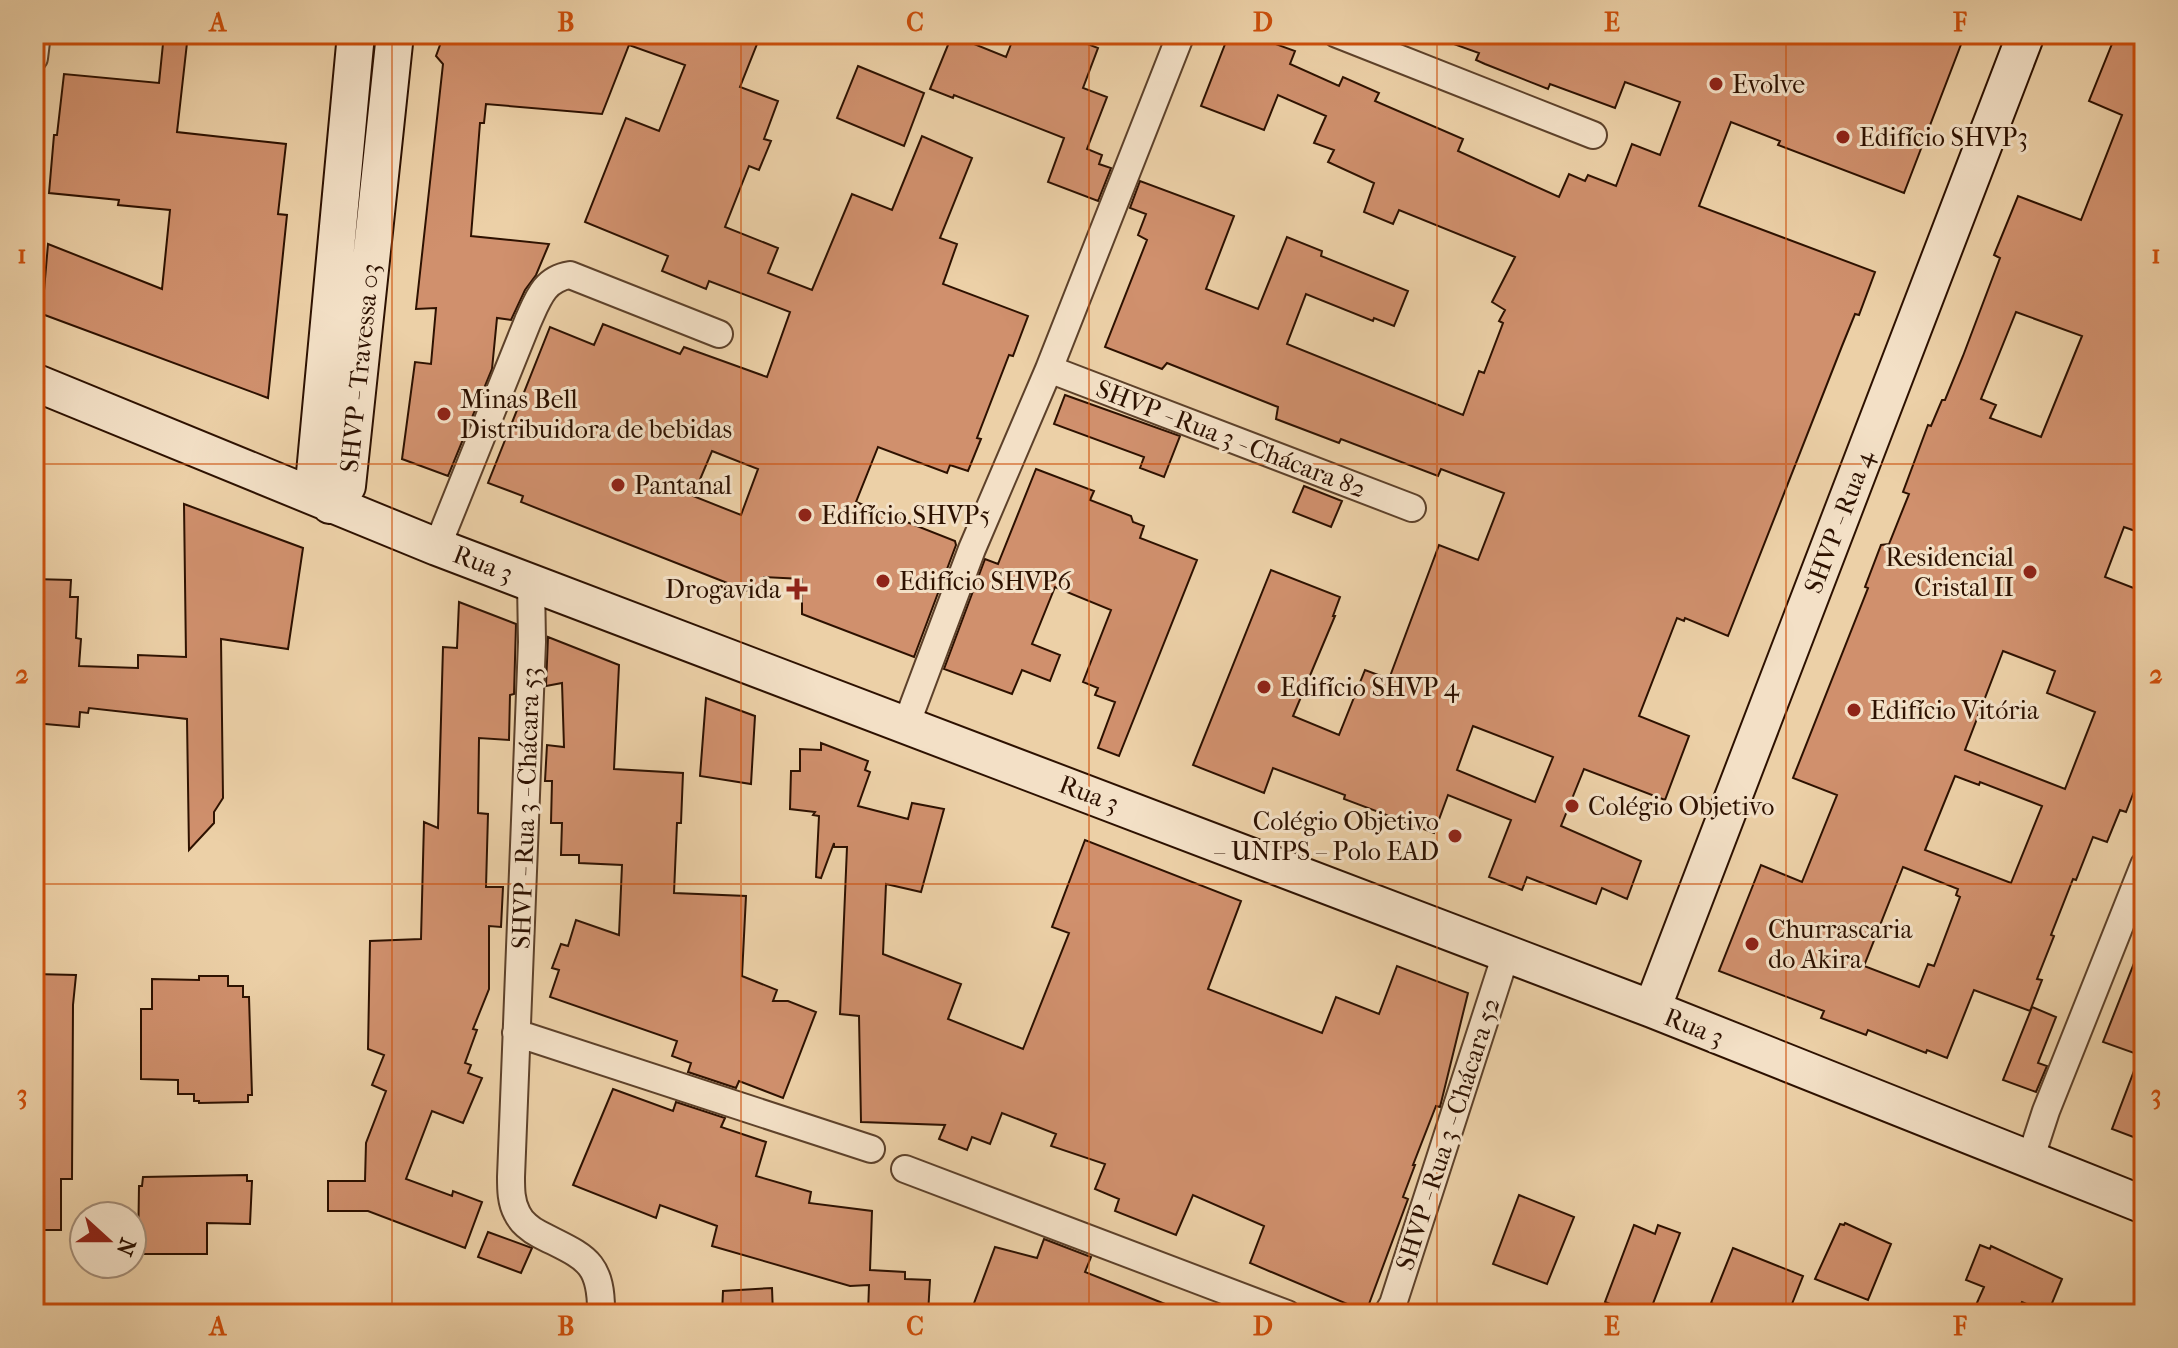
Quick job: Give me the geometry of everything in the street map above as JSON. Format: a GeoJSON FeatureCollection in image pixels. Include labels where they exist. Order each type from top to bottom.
{"type":"FeatureCollection","features":[{"type":"Feature","properties":{"kind":"main road","name":"SHVP - Travessa 03"},"geometry":{"type":"LineString","coordinates":[[356,34],[314,484],[330,505],[347,486],[395,34]]}},
{"type":"Feature","properties":{"kind":"main road","name":"SHVP - Rua 4"},"geometry":{"type":"LineString","coordinates":[[1652,1009],[2026,34]]}},
{"type":"Feature","properties":{"kind":"main road","name":"Rua 3"},"geometry":{"type":"LineString","coordinates":[[34,382],[437,547],[1652,1009],[2144,1205]]}},
{"type":"Feature","properties":{"kind":"street"},"geometry":{"type":"LineString","coordinates":[[34,58],[37,34]]}},
{"type":"Feature","properties":{"kind":"street"},"geometry":{"type":"LineString","coordinates":[[906,725],[972,549],[1049,369],[1181,34]]}},
{"type":"Feature","properties":{"kind":"street"},"geometry":{"type":"LineString","coordinates":[[1337,34],[1593,135]]}},
{"type":"Feature","properties":{"kind":"street"},"geometry":{"type":"LineString","coordinates":[[437,547],[528,321],[542,291],[550,282],[570,275],[719,334]]}},
{"type":"Feature","properties":{"kind":"street","name":"SHVP - Rua 3 - Chácara 82"},"geometry":{"type":"LineString","coordinates":[[1049,369],[1412,508]]}},
{"type":"Feature","properties":{"kind":"street","name":"SHVP - Rua 3 - Chácara 53"},"geometry":{"type":"LineString","coordinates":[[531,583],[532,642],[512,1197],[517,1215],[532,1230],[580,1255],[591,1265],[598,1276],[601,1314]]}},
{"type":"Feature","properties":{"kind":"street"},"geometry":{"type":"LineString","coordinates":[[2030,1160],[2046,1111],[2136,909],[2144,865]]}},
{"type":"Feature","properties":{"kind":"street","name":"SHVP - Rua 3 - Chácara 52"},"geometry":{"type":"LineString","coordinates":[[1387,1314],[1393,1304],[1506,954]]}},
{"type":"Feature","properties":{"kind":"street"},"geometry":{"type":"LineString","coordinates":[[516,1033],[871,1149]]}},
{"type":"Feature","properties":{"kind":"street"},"geometry":{"type":"LineString","coordinates":[[905,1169],[1258,1309],[1287,1314]]}},
{"type":"Feature","properties":{"kind":"building"},"geometry":{"type":"Polygon","coordinates":[[[164,34],[188,34],[177,132],[286,144],[278,214],[287,215],[268,398],[42,314],[48,244],[162,289],[170,210],[118,205],[119,200],[49,193],[64,74],[159,83],[164,34]]]}},
{"type":"Feature","properties":{"kind":"building"},"geometry":{"type":"Polygon","coordinates":[[[444,34],[761,34],[740,87],[778,101],[764,139],[771,141],[759,170],[749,166],[725,227],[778,248],[768,273],[812,290],[852,194],[892,210],[922,136],[972,158],[940,238],[957,244],[943,284],[1028,316],[1013,356],[1009,355],[977,438],[981,439],[968,471],[950,465],[947,473],[878,447],[856,502],[955,541],[914,657],[802,614],[802,579],[764,577],[763,597],[521,502],[523,496],[488,483],[550,327],[594,345],[603,324],[680,354],[684,347],[767,377],[790,312],[709,281],[706,289],[662,271],[668,256],[585,222],[626,118],[659,131],[685,65],[629,45],[602,114],[486,104],[484,123],[480,123],[471,236],[549,244],[511,320],[497,318],[492,369],[448,476],[402,459],[415,362],[431,364],[436,308],[416,309],[443,64],[436,56],[444,34]],[[712,451],[693,496],[741,515],[758,469],[712,451]]]}},
{"type":"Feature","properties":{"kind":"building"},"geometry":{"type":"Polygon","coordinates":[[[1015,34],[1062,34],[1098,48],[1083,88],[1107,97],[1087,149],[1102,155],[1099,164],[1111,168],[1098,201],[1048,182],[1064,138],[954,95],[953,98],[930,89],[952,35],[1006,57],[1015,34]]]}},
{"type":"Feature","properties":{"kind":"building"},"geometry":{"type":"Polygon","coordinates":[[[1229,34],[1248,34],[1295,51],[1290,64],[1339,86],[1343,77],[1379,93],[1375,101],[1463,139],[1458,151],[1559,197],[1569,174],[1585,181],[1588,175],[1616,186],[1632,144],[1660,155],[1680,102],[1625,82],[1615,108],[1550,84],[1548,89],[1485,64],[1476,60],[1479,53],[1434,37],[1435,34],[1965,34],[1904,193],[1778,145],[1780,141],[1731,122],[1699,206],[1875,272],[1859,315],[1855,314],[1842,346],[1728,636],[1685,618],[1684,621],[1677,618],[1639,716],[1689,736],[1665,800],[1584,769],[1561,826],[1641,861],[1627,899],[1602,888],[1596,904],[1527,877],[1522,890],[1489,877],[1511,820],[1448,795],[1434,833],[1273,768],[1264,793],[1193,765],[1271,570],[1340,597],[1293,716],[1339,735],[1365,670],[1389,679],[1439,545],[1478,560],[1504,493],[1441,469],[1438,476],[1341,439],[1339,443],[1276,419],[1278,407],[1167,363],[1162,369],[1105,347],[1147,240],[1138,235],[1146,214],[1130,208],[1140,181],[1234,216],[1206,289],[1258,309],[1287,237],[1322,251],[1321,256],[1408,291],[1394,326],[1374,318],[1373,321],[1306,294],[1287,344],[1463,415],[1479,371],[1484,373],[1503,323],[1499,321],[1505,310],[1492,302],[1515,257],[1399,210],[1393,224],[1364,212],[1374,183],[1328,162],[1334,150],[1314,143],[1326,116],[1278,95],[1264,130],[1201,106],[1229,34]],[[1473,726],[1457,770],[1535,802],[1553,757],[1473,726]]]}},
{"type":"Feature","properties":{"kind":"building"},"geometry":{"type":"Polygon","coordinates":[[[2116,34],[2144,34],[2144,534],[2124,527],[2105,577],[2144,592],[2144,766],[2126,812],[2120,810],[2107,842],[2093,837],[2076,880],[2073,879],[2051,935],[2054,936],[2037,979],[2042,980],[2030,1011],[1974,990],[1947,1058],[1868,1030],[1866,1035],[1821,1018],[1824,1011],[1719,971],[1761,865],[1802,882],[1837,795],[1793,778],[1868,588],[1865,587],[1881,545],[1889,544],[1909,494],[1903,492],[1928,425],[1931,426],[1942,400],[1945,400],[1963,356],[2000,258],[1994,255],[2018,196],[2081,220],[2122,115],[2089,101],[2116,34]],[[2016,312],[1981,399],[1996,405],[1990,418],[2041,437],[2082,336],[2016,312]],[[2003,651],[1965,750],[2065,789],[2095,712],[2047,693],[2055,671],[2003,651]],[[1955,776],[1925,850],[2011,883],[2042,806],[1980,782],[1979,785],[1955,776]],[[1903,867],[1864,966],[1919,987],[1928,964],[1934,966],[1960,897],[1956,895],[1958,889],[1903,867]]]}},
{"type":"Feature","properties":{"kind":"building"},"geometry":{"type":"Polygon","coordinates":[[[858,66],[924,93],[904,146],[837,118],[858,66]]]}},
{"type":"Feature","properties":{"kind":"building"},"geometry":{"type":"Polygon","coordinates":[[[1065,395],[1180,436],[1164,477],[1140,468],[1144,457],[1054,424],[1065,395]]]}},
{"type":"Feature","properties":{"kind":"building"},"geometry":{"type":"Polygon","coordinates":[[[1036,469],[1094,491],[1090,500],[1131,516],[1133,522],[1144,526],[1140,538],[1197,560],[1119,756],[1098,748],[1115,702],[1095,695],[1098,688],[1083,682],[1111,610],[1055,587],[1032,644],[1060,655],[1050,681],[1022,670],[1012,694],[944,669],[985,559],[998,564],[1036,469]]]}},
{"type":"Feature","properties":{"kind":"building"},"geometry":{"type":"Polygon","coordinates":[[[1304,486],[1342,501],[1331,527],[1293,512],[1304,486]]]}},
{"type":"Feature","properties":{"kind":"building"},"geometry":{"type":"Polygon","coordinates":[[[184,504],[303,548],[288,649],[221,639],[223,798],[214,812],[214,823],[189,850],[187,719],[89,708],[88,713],[80,712],[79,727],[34,723],[34,579],[71,580],[70,597],[78,597],[76,638],[81,639],[79,666],[138,668],[138,655],[186,657],[184,504]]]}},
{"type":"Feature","properties":{"kind":"building"},"geometry":{"type":"Polygon","coordinates":[[[459,602],[516,624],[509,740],[479,738],[478,813],[488,814],[486,887],[503,887],[501,927],[489,926],[489,989],[473,1029],[477,1030],[465,1063],[471,1065],[468,1073],[482,1078],[463,1123],[432,1111],[406,1179],[452,1196],[453,1191],[482,1202],[465,1248],[368,1211],[328,1211],[328,1181],[365,1181],[366,1143],[386,1091],[372,1085],[384,1055],[368,1049],[370,941],[421,939],[424,822],[438,828],[443,647],[457,648],[459,602]]]}},
{"type":"Feature","properties":{"kind":"building"},"geometry":{"type":"Polygon","coordinates":[[[548,637],[619,665],[614,769],[683,773],[674,893],[746,896],[742,976],[777,990],[773,1001],[788,1001],[816,1012],[783,1098],[739,1081],[736,1088],[688,1072],[691,1063],[672,1056],[677,1041],[550,997],[559,970],[552,968],[561,944],[568,946],[576,920],[619,935],[622,865],[579,863],[579,855],[561,855],[562,823],[551,823],[552,781],[545,781],[547,745],[564,747],[562,683],[546,686],[548,637]]]}},
{"type":"Feature","properties":{"kind":"building"},"geometry":{"type":"Polygon","coordinates":[[[706,698],[755,716],[751,784],[700,776],[706,698]]]}},
{"type":"Feature","properties":{"kind":"building"},"geometry":{"type":"Polygon","coordinates":[[[821,743],[868,761],[865,770],[870,772],[858,806],[908,819],[912,803],[944,809],[921,892],[886,884],[883,954],[961,984],[948,1019],[1023,1049],[1069,933],[1052,927],[1085,840],[1241,901],[1208,989],[1322,1033],[1336,997],[1379,1014],[1397,966],[1468,993],[1440,1107],[1436,1106],[1413,1165],[1403,1197],[1408,1199],[1366,1312],[1250,1263],[1264,1226],[1193,1195],[1176,1235],[1115,1211],[1119,1199],[1095,1189],[1105,1164],[1051,1146],[1056,1134],[1002,1113],[990,1144],[972,1137],[967,1150],[939,1139],[945,1125],[861,1122],[859,1016],[840,1014],[847,847],[834,847],[834,843],[821,878],[816,877],[819,816],[813,815],[815,812],[790,809],[791,771],[800,771],[800,749],[821,750],[821,743]]]}},
{"type":"Feature","properties":{"kind":"building"},"geometry":{"type":"Polygon","coordinates":[[[2142,943],[2144,1141],[2112,1129],[2140,1055],[2103,1042],[2142,943]]]}},
{"type":"Feature","properties":{"kind":"building"},"geometry":{"type":"Polygon","coordinates":[[[34,974],[76,975],[73,1005],[72,1179],[61,1179],[61,1230],[34,1230],[34,974]]]}},
{"type":"Feature","properties":{"kind":"building"},"geometry":{"type":"Polygon","coordinates":[[[199,976],[228,976],[228,986],[243,986],[243,997],[249,997],[252,1095],[248,1095],[248,1102],[199,1103],[194,1101],[194,1094],[178,1094],[178,1080],[141,1079],[141,1009],[152,1009],[152,979],[199,980],[199,976]]]}},
{"type":"Feature","properties":{"kind":"building"},"geometry":{"type":"Polygon","coordinates":[[[2032,1007],[2056,1017],[2038,1063],[2047,1066],[2036,1092],[2003,1080],[2032,1007]]]}},
{"type":"Feature","properties":{"kind":"building"},"geometry":{"type":"Polygon","coordinates":[[[613,1089],[673,1111],[676,1102],[725,1118],[721,1127],[766,1142],[756,1176],[811,1192],[809,1203],[872,1211],[870,1270],[905,1272],[905,1279],[930,1280],[928,1314],[868,1314],[869,1285],[850,1286],[712,1246],[717,1226],[660,1205],[656,1218],[573,1185],[613,1089]]]}},
{"type":"Feature","properties":{"kind":"building"},"geometry":{"type":"Polygon","coordinates":[[[247,1175],[247,1181],[252,1181],[250,1224],[207,1223],[207,1254],[148,1254],[148,1200],[139,1200],[143,1177],[247,1175]]]}},
{"type":"Feature","properties":{"kind":"building"},"geometry":{"type":"Polygon","coordinates":[[[1519,1195],[1574,1217],[1547,1284],[1493,1264],[1519,1195]]]}},
{"type":"Feature","properties":{"kind":"building"},"geometry":{"type":"Polygon","coordinates":[[[1845,1223],[1891,1244],[1868,1300],[1815,1279],[1840,1224],[1845,1223]]]}},
{"type":"Feature","properties":{"kind":"building"},"geometry":{"type":"Polygon","coordinates":[[[1634,1225],[1655,1234],[1658,1225],[1680,1233],[1649,1314],[1636,1314],[1605,1302],[1634,1225]]]}},
{"type":"Feature","properties":{"kind":"building"},"geometry":{"type":"Polygon","coordinates":[[[488,1232],[532,1248],[521,1273],[478,1257],[488,1232]]]}},
{"type":"Feature","properties":{"kind":"building"},"geometry":{"type":"Polygon","coordinates":[[[1044,1239],[1091,1257],[1085,1272],[1185,1314],[970,1314],[995,1247],[1037,1258],[1044,1239]]]}},
{"type":"Feature","properties":{"kind":"building"},"geometry":{"type":"Polygon","coordinates":[[[1980,1245],[1990,1249],[1991,1246],[2062,1279],[2048,1313],[2022,1302],[2017,1314],[1972,1314],[1984,1287],[1966,1280],[1980,1245]]]}},
{"type":"Feature","properties":{"kind":"building"},"geometry":{"type":"Polygon","coordinates":[[[1733,1248],[1803,1276],[1788,1314],[1739,1314],[1711,1303],[1733,1248]]]}},
{"type":"Feature","properties":{"kind":"building"},"geometry":{"type":"Polygon","coordinates":[[[772,1288],[773,1314],[722,1314],[723,1291],[772,1288]]]}},
{"type":"Feature","properties":{"kind":"place","name":"Evolve"},"geometry":{"type":"Point","coordinates":[1716,84]}},
{"type":"Feature","properties":{"kind":"place","name":"Edifício SHVP3"},"geometry":{"type":"Point","coordinates":[1843,137]}},
{"type":"Feature","properties":{"kind":"place","name":"Minas Bell Distribuidora de bebidas"},"geometry":{"type":"Point","coordinates":[444,414]}},
{"type":"Feature","properties":{"kind":"place","name":"Pantanal"},"geometry":{"type":"Point","coordinates":[618,485]}},
{"type":"Feature","properties":{"kind":"place","name":"Edifício SHVP5"},"geometry":{"type":"Point","coordinates":[805,515]}},
{"type":"Feature","properties":{"kind":"place","name":"Residencial Cristal II"},"geometry":{"type":"Point","coordinates":[2030,572]}},
{"type":"Feature","properties":{"kind":"place","name":"Edifício SHVP6"},"geometry":{"type":"Point","coordinates":[883,581]}},
{"type":"Feature","properties":{"kind":"place","name":"Drogavida"},"geometry":{"type":"Point","coordinates":[797,589]}},
{"type":"Feature","properties":{"kind":"place","name":"Edifício SHVP 4"},"geometry":{"type":"Point","coordinates":[1264,687]}},
{"type":"Feature","properties":{"kind":"place","name":"Edifício Vitória"},"geometry":{"type":"Point","coordinates":[1854,710]}},
{"type":"Feature","properties":{"kind":"place","name":"Colégio Objetivo"},"geometry":{"type":"Point","coordinates":[1572,806]}},
{"type":"Feature","properties":{"kind":"place","name":"Colégio Objetivo – UNIPS – Polo EAD"},"geometry":{"type":"Point","coordinates":[1455,836]}},
{"type":"Feature","properties":{"kind":"place","name":"Churrascaria do Akira"},"geometry":{"type":"Point","coordinates":[1752,944]}}]}
